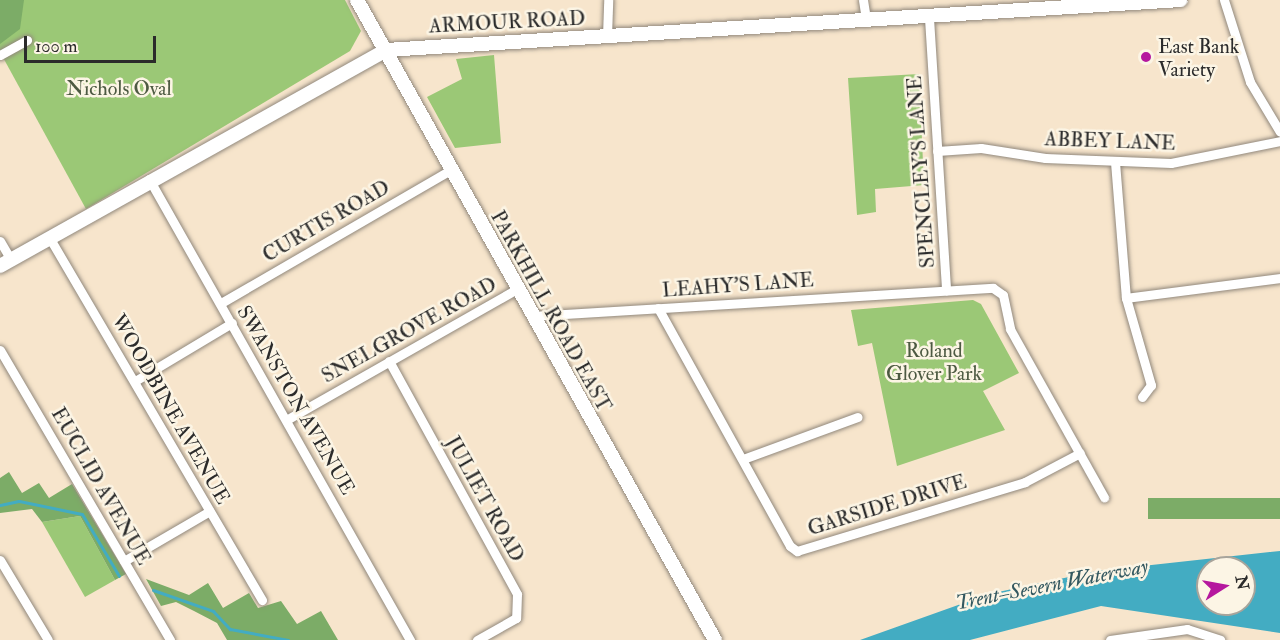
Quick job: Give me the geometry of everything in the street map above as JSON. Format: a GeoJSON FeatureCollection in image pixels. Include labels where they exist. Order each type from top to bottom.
{"type":"FeatureCollection","features":[{"type":"Feature","properties":{"kind":"main road","name":"PARKHILL ROAD EAST"},"geometry":{"type":"LineString","coordinates":[[357,0],[714,640]]}},
{"type":"Feature","properties":{"kind":"main road","name":"ARMOUR ROAD"},"geometry":{"type":"LineString","coordinates":[[5,263],[149,179],[386,50],[929,18],[1180,0]]}},
{"type":"Feature","properties":{"kind":"street"},"geometry":{"type":"LineString","coordinates":[[607,36],[608,0]]}},
{"type":"Feature","properties":{"kind":"street"},"geometry":{"type":"LineString","coordinates":[[863,0],[866,20]]}},
{"type":"Feature","properties":{"kind":"street"},"geometry":{"type":"LineString","coordinates":[[1224,0],[1250,82],[1280,132]]}},
{"type":"Feature","properties":{"kind":"street","name":"SPENCLEY'S LANE"},"geometry":{"type":"LineString","coordinates":[[929,18],[946,290],[988,287],[1003,295],[1010,329],[1104,497]]}},
{"type":"Feature","properties":{"kind":"street"},"geometry":{"type":"LineString","coordinates":[[0,55],[27,40]]}},
{"type":"Feature","properties":{"kind":"street","name":"ABBEY LANE"},"geometry":{"type":"LineString","coordinates":[[937,151],[981,148],[1115,162],[1171,163],[1280,141]]}},
{"type":"Feature","properties":{"kind":"street"},"geometry":{"type":"LineString","coordinates":[[1115,162],[1126,298],[1151,385],[1142,397]]}},
{"type":"Feature","properties":{"kind":"street","name":"CURTIS ROAD"},"geometry":{"type":"LineString","coordinates":[[221,303],[450,170]]}},
{"type":"Feature","properties":{"kind":"street","name":"SWANSTON AVENUE"},"geometry":{"type":"LineString","coordinates":[[149,179],[288,419],[410,640]]}},
{"type":"Feature","properties":{"kind":"street","name":"WOODBINE AVENUE"},"geometry":{"type":"LineString","coordinates":[[49,237],[262,600]]}},
{"type":"Feature","properties":{"kind":"street"},"geometry":{"type":"LineString","coordinates":[[0,241],[5,263]]}},
{"type":"Feature","properties":{"kind":"street"},"geometry":{"type":"LineString","coordinates":[[1126,298],[1280,278]]}},
{"type":"Feature","properties":{"kind":"street","name":"SNELGROVE ROAD"},"geometry":{"type":"LineString","coordinates":[[288,419],[517,289]]}},
{"type":"Feature","properties":{"kind":"street","name":"LEAHY'S LANE"},"geometry":{"type":"LineString","coordinates":[[532,316],[946,290]]}},
{"type":"Feature","properties":{"kind":"street","name":"GARSIDE DRIVE"},"geometry":{"type":"LineString","coordinates":[[658,308],[797,551],[1025,482],[1080,453]]}},
{"type":"Feature","properties":{"kind":"street"},"geometry":{"type":"LineString","coordinates":[[135,381],[232,323]]}},
{"type":"Feature","properties":{"kind":"street","name":"EUCLID AVENUE"},"geometry":{"type":"LineString","coordinates":[[0,350],[170,640]]}},
{"type":"Feature","properties":{"kind":"street","name":"JULIET ROAD"},"geometry":{"type":"LineString","coordinates":[[389,361],[517,594],[516,618],[477,640]]}},
{"type":"Feature","properties":{"kind":"street"},"geometry":{"type":"LineString","coordinates":[[743,459],[858,417]]}},
{"type":"Feature","properties":{"kind":"street"},"geometry":{"type":"LineString","coordinates":[[124,561],[210,512]]}},
{"type":"Feature","properties":{"kind":"street"},"geometry":{"type":"LineString","coordinates":[[0,560],[48,640]]}},
{"type":"Feature","properties":{"kind":"street"},"geometry":{"type":"LineString","coordinates":[[1110,640],[1187,629],[1220,640]]}},
{"type":"Feature","properties":{"kind":"green space","name":"Nichols Oval"},"geometry":{"type":"Polygon","coordinates":[[[0,0],[345,0],[361,31],[350,51],[86,209],[0,52],[0,0]]]}},
{"type":"Feature","properties":{"kind":"green space"},"geometry":{"type":"Polygon","coordinates":[[[0,0],[24,0],[20,29],[0,44],[0,0]]]}},
{"type":"Feature","properties":{"kind":"green space"},"geometry":{"type":"Polygon","coordinates":[[[494,55],[501,143],[455,148],[427,97],[462,79],[456,59],[494,55]]]}},
{"type":"Feature","properties":{"kind":"green space"},"geometry":{"type":"Polygon","coordinates":[[[919,74],[924,185],[875,189],[876,212],[857,215],[848,78],[919,74]]]}},
{"type":"Feature","properties":{"kind":"green space","name":"Roland Glover Park"},"geometry":{"type":"Polygon","coordinates":[[[973,300],[981,304],[1019,373],[983,391],[1005,430],[897,466],[872,343],[858,346],[851,310],[973,300]]]}},
{"type":"Feature","properties":{"kind":"green space"},"geometry":{"type":"Polygon","coordinates":[[[9,472],[22,493],[39,483],[49,498],[72,484],[126,574],[115,580],[80,516],[42,522],[32,509],[0,513],[0,478],[9,472]]]}},
{"type":"Feature","properties":{"kind":"green space"},"geometry":{"type":"Polygon","coordinates":[[[1148,498],[1280,498],[1280,519],[1148,519],[1148,498]]]}},
{"type":"Feature","properties":{"kind":"green space"},"geometry":{"type":"Polygon","coordinates":[[[80,516],[115,580],[85,597],[42,522],[80,516]]]}},
{"type":"Feature","properties":{"kind":"green space"},"geometry":{"type":"Polygon","coordinates":[[[146,579],[189,595],[208,583],[223,608],[249,593],[258,608],[281,601],[297,624],[321,611],[338,640],[227,640],[217,623],[194,611],[176,602],[161,606],[146,579]]]}},
{"type":"Feature","properties":{"kind":"water","name":"Trent–Severn Waterway"},"geometry":{"type":"Polygon","coordinates":[[[1280,551],[1280,633],[1101,606],[970,640],[860,640],[989,594],[1097,571],[1196,560],[1196,616],[1256,616],[1256,556],[1234,556],[1280,551]]]}},
{"type":"Feature","properties":{"kind":"waterway"},"geometry":{"type":"LineString","coordinates":[[0,505],[19,501],[82,514],[119,576]]}},
{"type":"Feature","properties":{"kind":"waterway"},"geometry":{"type":"LineString","coordinates":[[153,590],[213,611],[230,629],[288,640]]}},
{"type":"Feature","properties":{"kind":"place","name":"East Bank Variety"},"geometry":{"type":"Point","coordinates":[1146,57]}}]}
